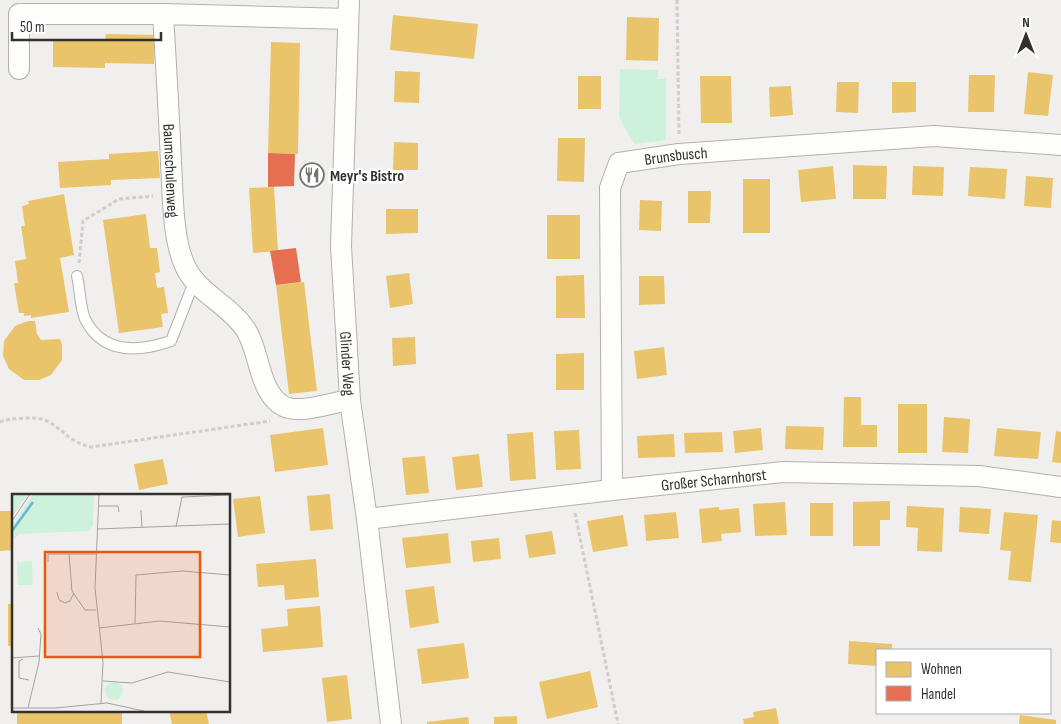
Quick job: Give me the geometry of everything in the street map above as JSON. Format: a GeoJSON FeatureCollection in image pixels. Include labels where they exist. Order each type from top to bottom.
{"type":"FeatureCollection","features":[{"type":"Feature","properties":{"kind":"street"},"geometry":{"type":"LineString","coordinates":[[20,69],[19,14],[100,7],[163,14],[348,9]]}},
{"type":"Feature","properties":{"kind":"street","name":"Glinder Weg"},"geometry":{"type":"LineString","coordinates":[[348,9],[341,246],[350,400],[367,519],[391,724]]}},
{"type":"Feature","properties":{"kind":"street","name":"Baumschulenweg"},"geometry":{"type":"LineString","coordinates":[[163,14],[173,195],[180,249],[185,267],[194,282],[238,317],[250,337],[265,388],[275,402],[290,410]]}},
{"type":"Feature","properties":{"kind":"street","name":"Brunsbusch"},"geometry":{"type":"LineString","coordinates":[[612,490],[610,188],[619,163],[679,154],[934,136],[1061,145]]}},
{"type":"Feature","properties":{"kind":"street"},"geometry":{"type":"LineString","coordinates":[[290,410],[350,400]]}},
{"type":"Feature","properties":{"kind":"street","name":"Großer Scharnhorst"},"geometry":{"type":"LineString","coordinates":[[367,519],[783,472],[979,476],[1061,487]]}},
{"type":"Feature","properties":{"kind":"lane"},"geometry":{"type":"LineString","coordinates":[[77,276],[85,318],[94,331],[114,346],[132,350],[152,347],[171,341],[194,282]]}},
{"type":"Feature","properties":{"kind":"path"},"geometry":{"type":"LineString","coordinates":[[677,0],[679,154]]}},
{"type":"Feature","properties":{"kind":"path"},"geometry":{"type":"LineString","coordinates":[[77,276],[83,221],[119,199],[173,195]]}},
{"type":"Feature","properties":{"kind":"path"},"geometry":{"type":"LineString","coordinates":[[0,422],[8,419],[46,420],[75,443],[91,447],[273,420],[290,410]]}},
{"type":"Feature","properties":{"kind":"path"},"geometry":{"type":"LineString","coordinates":[[571,495],[618,724]]}},
{"type":"Feature","properties":{"kind":"green space"},"geometry":{"type":"Polygon","coordinates":[[[620,69],[658,70],[658,79],[666,79],[666,140],[634,144],[619,117],[620,69]]]}},
{"type":"Feature","properties":{"kind":"building: Wohnen"},"geometry":{"type":"Polygon","coordinates":[[[393,15],[478,24],[474,59],[390,50],[393,15]]]}},
{"type":"Feature","properties":{"kind":"building: Wohnen"},"geometry":{"type":"Polygon","coordinates":[[[627,17],[659,18],[658,61],[626,60],[627,17]]]}},
{"type":"Feature","properties":{"kind":"building: Wohnen"},"geometry":{"type":"Polygon","coordinates":[[[106,34],[155,35],[154,64],[105,63],[105,68],[53,67],[53,40],[105,41],[106,34]]]}},
{"type":"Feature","properties":{"kind":"building: Wohnen"},"geometry":{"type":"Polygon","coordinates":[[[271,42],[300,43],[298,154],[268,153],[271,42]]]}},
{"type":"Feature","properties":{"kind":"building: Wohnen"},"geometry":{"type":"Polygon","coordinates":[[[395,71],[420,72],[419,103],[394,102],[395,71]]]}},
{"type":"Feature","properties":{"kind":"building: Wohnen"},"geometry":{"type":"Polygon","coordinates":[[[1028,72],[1053,75],[1048,116],[1024,114],[1028,72]]]}},
{"type":"Feature","properties":{"kind":"building: Wohnen"},"geometry":{"type":"Polygon","coordinates":[[[969,75],[995,75],[994,112],[968,112],[969,75]]]}},
{"type":"Feature","properties":{"kind":"building: Wohnen"},"geometry":{"type":"Polygon","coordinates":[[[578,76],[601,76],[601,109],[578,109],[578,76]]]}},
{"type":"Feature","properties":{"kind":"building: Wohnen"},"geometry":{"type":"Polygon","coordinates":[[[700,76],[731,76],[732,123],[701,123],[700,76]]]}},
{"type":"Feature","properties":{"kind":"building: Wohnen"},"geometry":{"type":"Polygon","coordinates":[[[837,82],[859,82],[858,113],[836,112],[837,82]]]}},
{"type":"Feature","properties":{"kind":"building: Wohnen"},"geometry":{"type":"Polygon","coordinates":[[[892,82],[916,82],[916,112],[892,113],[892,82]]]}},
{"type":"Feature","properties":{"kind":"building: Wohnen"},"geometry":{"type":"Polygon","coordinates":[[[791,86],[793,115],[770,117],[769,87],[791,86]]]}},
{"type":"Feature","properties":{"kind":"building: Wohnen"},"geometry":{"type":"Polygon","coordinates":[[[558,138],[585,138],[584,182],[557,181],[558,138]]]}},
{"type":"Feature","properties":{"kind":"building: Wohnen"},"geometry":{"type":"Polygon","coordinates":[[[394,142],[418,143],[418,170],[393,170],[394,142]]]}},
{"type":"Feature","properties":{"kind":"building: Wohnen"},"geometry":{"type":"Polygon","coordinates":[[[158,151],[160,178],[111,180],[111,185],[60,188],[58,162],[109,159],[109,154],[158,151]]]}},
{"type":"Feature","properties":{"kind":"building: Wohnen"},"geometry":{"type":"Polygon","coordinates":[[[853,165],[887,166],[886,199],[853,199],[853,165]]]}},
{"type":"Feature","properties":{"kind":"building: Wohnen"},"geometry":{"type":"Polygon","coordinates":[[[833,166],[836,199],[801,202],[798,170],[833,166]]]}},
{"type":"Feature","properties":{"kind":"building: Wohnen"},"geometry":{"type":"Polygon","coordinates":[[[913,166],[944,167],[943,196],[912,195],[913,166]]]}},
{"type":"Feature","properties":{"kind":"building: Wohnen"},"geometry":{"type":"Polygon","coordinates":[[[970,167],[1007,169],[1005,199],[968,196],[970,167]]]}},
{"type":"Feature","properties":{"kind":"building: Wohnen"},"geometry":{"type":"Polygon","coordinates":[[[1026,176],[1053,178],[1051,208],[1024,206],[1026,176]]]}},
{"type":"Feature","properties":{"kind":"building: Wohnen"},"geometry":{"type":"Polygon","coordinates":[[[743,179],[770,179],[770,233],[743,233],[743,179]]]}},
{"type":"Feature","properties":{"kind":"building: Wohnen"},"geometry":{"type":"Polygon","coordinates":[[[274,187],[278,251],[253,253],[249,188],[274,187]]]}},
{"type":"Feature","properties":{"kind":"building: Wohnen"},"geometry":{"type":"Polygon","coordinates":[[[688,191],[711,191],[710,223],[688,223],[688,191]]]}},
{"type":"Feature","properties":{"kind":"building: Wohnen"},"geometry":{"type":"Polygon","coordinates":[[[64,194],[74,255],[60,258],[69,312],[31,318],[31,315],[24,316],[24,313],[19,313],[14,283],[18,283],[15,261],[26,259],[21,226],[25,226],[22,206],[29,204],[28,201],[64,194]]]}},
{"type":"Feature","properties":{"kind":"building: Wohnen"},"geometry":{"type":"Polygon","coordinates":[[[640,200],[662,201],[661,231],[639,230],[640,200]]]}},
{"type":"Feature","properties":{"kind":"building: Wohnen"},"geometry":{"type":"Polygon","coordinates":[[[386,209],[418,209],[418,233],[386,234],[386,209]]]}},
{"type":"Feature","properties":{"kind":"building: Wohnen"},"geometry":{"type":"Polygon","coordinates":[[[146,214],[150,248],[157,248],[160,272],[155,273],[157,288],[164,287],[168,313],[161,314],[163,327],[119,333],[103,220],[146,214]]]}},
{"type":"Feature","properties":{"kind":"building: Wohnen"},"geometry":{"type":"Polygon","coordinates":[[[547,215],[580,215],[580,259],[547,259],[547,215]]]}},
{"type":"Feature","properties":{"kind":"building: Wohnen"},"geometry":{"type":"Polygon","coordinates":[[[409,273],[413,304],[390,308],[386,276],[409,273]]]}},
{"type":"Feature","properties":{"kind":"building: Wohnen"},"geometry":{"type":"Polygon","coordinates":[[[584,275],[585,318],[556,318],[556,276],[584,275]]]}},
{"type":"Feature","properties":{"kind":"building: Wohnen"},"geometry":{"type":"Polygon","coordinates":[[[639,276],[664,276],[665,304],[639,305],[639,276]]]}},
{"type":"Feature","properties":{"kind":"building: Wohnen"},"geometry":{"type":"Polygon","coordinates":[[[304,282],[317,391],[289,394],[276,285],[304,282]]]}},
{"type":"Feature","properties":{"kind":"building: Wohnen"},"geometry":{"type":"Polygon","coordinates":[[[28,321],[35,321],[37,334],[41,340],[60,339],[62,345],[62,360],[51,375],[39,380],[24,380],[9,369],[3,356],[4,341],[15,326],[28,321]]]}},
{"type":"Feature","properties":{"kind":"building: Wohnen"},"geometry":{"type":"Polygon","coordinates":[[[415,337],[416,364],[393,366],[392,338],[415,337]]]}},
{"type":"Feature","properties":{"kind":"building: Wohnen"},"geometry":{"type":"Polygon","coordinates":[[[664,347],[667,375],[637,379],[634,351],[664,347]]]}},
{"type":"Feature","properties":{"kind":"building: Wohnen"},"geometry":{"type":"Polygon","coordinates":[[[584,353],[584,390],[556,390],[556,354],[584,353]]]}},
{"type":"Feature","properties":{"kind":"building: Wohnen"},"geometry":{"type":"Polygon","coordinates":[[[844,397],[861,397],[861,425],[877,425],[877,447],[843,447],[844,397]]]}},
{"type":"Feature","properties":{"kind":"building: Wohnen"},"geometry":{"type":"Polygon","coordinates":[[[898,404],[927,404],[927,453],[898,453],[898,404]]]}},
{"type":"Feature","properties":{"kind":"building: Wohnen"},"geometry":{"type":"Polygon","coordinates":[[[944,417],[970,419],[968,453],[942,452],[944,417]]]}},
{"type":"Feature","properties":{"kind":"building: Wohnen"},"geometry":{"type":"Polygon","coordinates":[[[786,426],[824,427],[823,450],[785,449],[786,426]]]}},
{"type":"Feature","properties":{"kind":"building: Wohnen"},"geometry":{"type":"Polygon","coordinates":[[[323,428],[328,465],[275,472],[270,435],[323,428]]]}},
{"type":"Feature","properties":{"kind":"building: Wohnen"},"geometry":{"type":"Polygon","coordinates":[[[761,428],[763,450],[735,453],[733,431],[761,428]]]}},
{"type":"Feature","properties":{"kind":"building: Wohnen"},"geometry":{"type":"Polygon","coordinates":[[[997,428],[1041,432],[1038,459],[994,456],[997,428]]]}},
{"type":"Feature","properties":{"kind":"building: Wohnen"},"geometry":{"type":"Polygon","coordinates":[[[579,430],[581,469],[556,470],[554,431],[579,430]]]}},
{"type":"Feature","properties":{"kind":"building: Wohnen"},"geometry":{"type":"Polygon","coordinates":[[[1056,431],[1061,432],[1061,463],[1052,462],[1056,431]]]}},
{"type":"Feature","properties":{"kind":"building: Wohnen"},"geometry":{"type":"Polygon","coordinates":[[[533,432],[536,479],[510,481],[507,434],[533,432]]]}},
{"type":"Feature","properties":{"kind":"building: Wohnen"},"geometry":{"type":"Polygon","coordinates":[[[722,432],[723,452],[685,453],[684,433],[722,432]]]}},
{"type":"Feature","properties":{"kind":"building: Wohnen"},"geometry":{"type":"Polygon","coordinates":[[[674,434],[675,457],[638,458],[637,436],[674,434]]]}},
{"type":"Feature","properties":{"kind":"building: Wohnen"},"geometry":{"type":"Polygon","coordinates":[[[479,454],[483,487],[456,490],[452,457],[479,454]]]}},
{"type":"Feature","properties":{"kind":"building: Wohnen"},"geometry":{"type":"Polygon","coordinates":[[[425,456],[429,493],[406,495],[402,458],[425,456]]]}},
{"type":"Feature","properties":{"kind":"building: Wohnen"},"geometry":{"type":"Polygon","coordinates":[[[163,459],[168,484],[139,490],[134,464],[163,459]]]}},
{"type":"Feature","properties":{"kind":"building: Wohnen"},"geometry":{"type":"Polygon","coordinates":[[[330,494],[333,529],[310,531],[307,496],[330,494]]]}},
{"type":"Feature","properties":{"kind":"building: Wohnen"},"geometry":{"type":"Polygon","coordinates":[[[260,496],[265,533],[238,537],[233,499],[260,496]]]}},
{"type":"Feature","properties":{"kind":"building: Wohnen"},"geometry":{"type":"Polygon","coordinates":[[[890,501],[890,520],[880,520],[880,546],[853,546],[853,502],[890,501]]]}},
{"type":"Feature","properties":{"kind":"building: Wohnen"},"geometry":{"type":"Polygon","coordinates":[[[785,502],[787,535],[755,536],[753,504],[785,502]]]}},
{"type":"Feature","properties":{"kind":"building: Wohnen"},"geometry":{"type":"Polygon","coordinates":[[[810,503],[833,503],[833,536],[810,536],[810,503]]]}},
{"type":"Feature","properties":{"kind":"building: Wohnen"},"geometry":{"type":"Polygon","coordinates":[[[907,506],[944,508],[942,552],[917,551],[918,528],[906,527],[907,506]]]}},
{"type":"Feature","properties":{"kind":"building: Wohnen"},"geometry":{"type":"Polygon","coordinates":[[[719,507],[719,510],[739,508],[741,532],[721,534],[722,541],[702,543],[699,509],[719,507]]]}},
{"type":"Feature","properties":{"kind":"building: Wohnen"},"geometry":{"type":"Polygon","coordinates":[[[960,507],[991,509],[989,534],[959,532],[960,507]]]}},
{"type":"Feature","properties":{"kind":"building: Wohnen"},"geometry":{"type":"Polygon","coordinates":[[[0,511],[12,511],[12,550],[0,551],[0,511]]]}},
{"type":"Feature","properties":{"kind":"building: Wohnen"},"geometry":{"type":"Polygon","coordinates":[[[676,512],[679,538],[646,541],[644,515],[676,512]]]}},
{"type":"Feature","properties":{"kind":"building: Wohnen"},"geometry":{"type":"Polygon","coordinates":[[[1004,512],[1038,515],[1031,582],[1008,580],[1011,551],[1000,550],[1004,512]]]}},
{"type":"Feature","properties":{"kind":"building: Wohnen"},"geometry":{"type":"Polygon","coordinates":[[[623,515],[628,546],[593,552],[587,521],[623,515]]]}},
{"type":"Feature","properties":{"kind":"building: Wohnen"},"geometry":{"type":"Polygon","coordinates":[[[1052,520],[1061,521],[1061,543],[1050,542],[1052,520]]]}},
{"type":"Feature","properties":{"kind":"building: Wohnen"},"geometry":{"type":"Polygon","coordinates":[[[552,531],[556,554],[529,558],[525,535],[552,531]]]}},
{"type":"Feature","properties":{"kind":"building: Wohnen"},"geometry":{"type":"Polygon","coordinates":[[[448,533],[451,563],[406,568],[402,538],[448,533]]]}},
{"type":"Feature","properties":{"kind":"building: Wohnen"},"geometry":{"type":"Polygon","coordinates":[[[499,538],[501,559],[473,562],[471,541],[499,538]]]}},
{"type":"Feature","properties":{"kind":"building: Wohnen"},"geometry":{"type":"Polygon","coordinates":[[[316,559],[319,597],[285,600],[284,585],[258,587],[256,564],[316,559]]]}},
{"type":"Feature","properties":{"kind":"building: Wohnen"},"geometry":{"type":"Polygon","coordinates":[[[434,586],[439,623],[410,628],[405,590],[434,586]]]}},
{"type":"Feature","properties":{"kind":"building: Wohnen"},"geometry":{"type":"Polygon","coordinates":[[[8,604],[12,604],[12,646],[8,646],[8,604]]]}},
{"type":"Feature","properties":{"kind":"building: Wohnen"},"geometry":{"type":"Polygon","coordinates":[[[320,606],[323,647],[263,652],[261,629],[288,626],[287,609],[320,606]]]}},
{"type":"Feature","properties":{"kind":"building: Wohnen"},"geometry":{"type":"Polygon","coordinates":[[[849,641],[892,644],[892,649],[876,649],[876,666],[848,664],[849,641]]]}},
{"type":"Feature","properties":{"kind":"building: Wohnen"},"geometry":{"type":"Polygon","coordinates":[[[464,643],[469,678],[422,684],[417,649],[464,643]]]}},
{"type":"Feature","properties":{"kind":"building: Wohnen"},"geometry":{"type":"Polygon","coordinates":[[[590,671],[598,707],[547,719],[539,682],[590,671]]]}},
{"type":"Feature","properties":{"kind":"building: Wohnen"},"geometry":{"type":"Polygon","coordinates":[[[347,675],[352,719],[327,722],[322,678],[347,675]]]}},
{"type":"Feature","properties":{"kind":"building: Wohnen"},"geometry":{"type":"Polygon","coordinates":[[[776,708],[779,724],[744,724],[743,719],[754,717],[753,712],[776,708]]]}},
{"type":"Feature","properties":{"kind":"building: Wohnen"},"geometry":{"type":"Polygon","coordinates":[[[17,712],[122,712],[122,724],[17,724],[17,712]]]}},
{"type":"Feature","properties":{"kind":"building: Wohnen"},"geometry":{"type":"Polygon","coordinates":[[[169,712],[206,712],[209,724],[172,724],[169,712]]]}},
{"type":"Feature","properties":{"kind":"building: Wohnen"},"geometry":{"type":"Polygon","coordinates":[[[1020,715],[1056,720],[1056,724],[1019,724],[1020,715]]]}},
{"type":"Feature","properties":{"kind":"building: Wohnen"},"geometry":{"type":"Polygon","coordinates":[[[517,716],[517,724],[494,724],[494,717],[517,716]]]}},
{"type":"Feature","properties":{"kind":"building: Wohnen"},"geometry":{"type":"Polygon","coordinates":[[[468,717],[469,724],[427,724],[427,722],[468,717]]]}},
{"type":"Feature","properties":{"kind":"building: Handel"},"geometry":{"type":"Polygon","coordinates":[[[268,153],[295,154],[294,186],[268,187],[268,153]]]}},
{"type":"Feature","properties":{"kind":"building: Handel"},"geometry":{"type":"Polygon","coordinates":[[[296,248],[301,282],[276,285],[270,251],[296,248]]]}},
{"type":"Feature","properties":{"kind":"place","name":"Meyr's Bistro"},"geometry":{"type":"Point","coordinates":[312,175]}}]}
